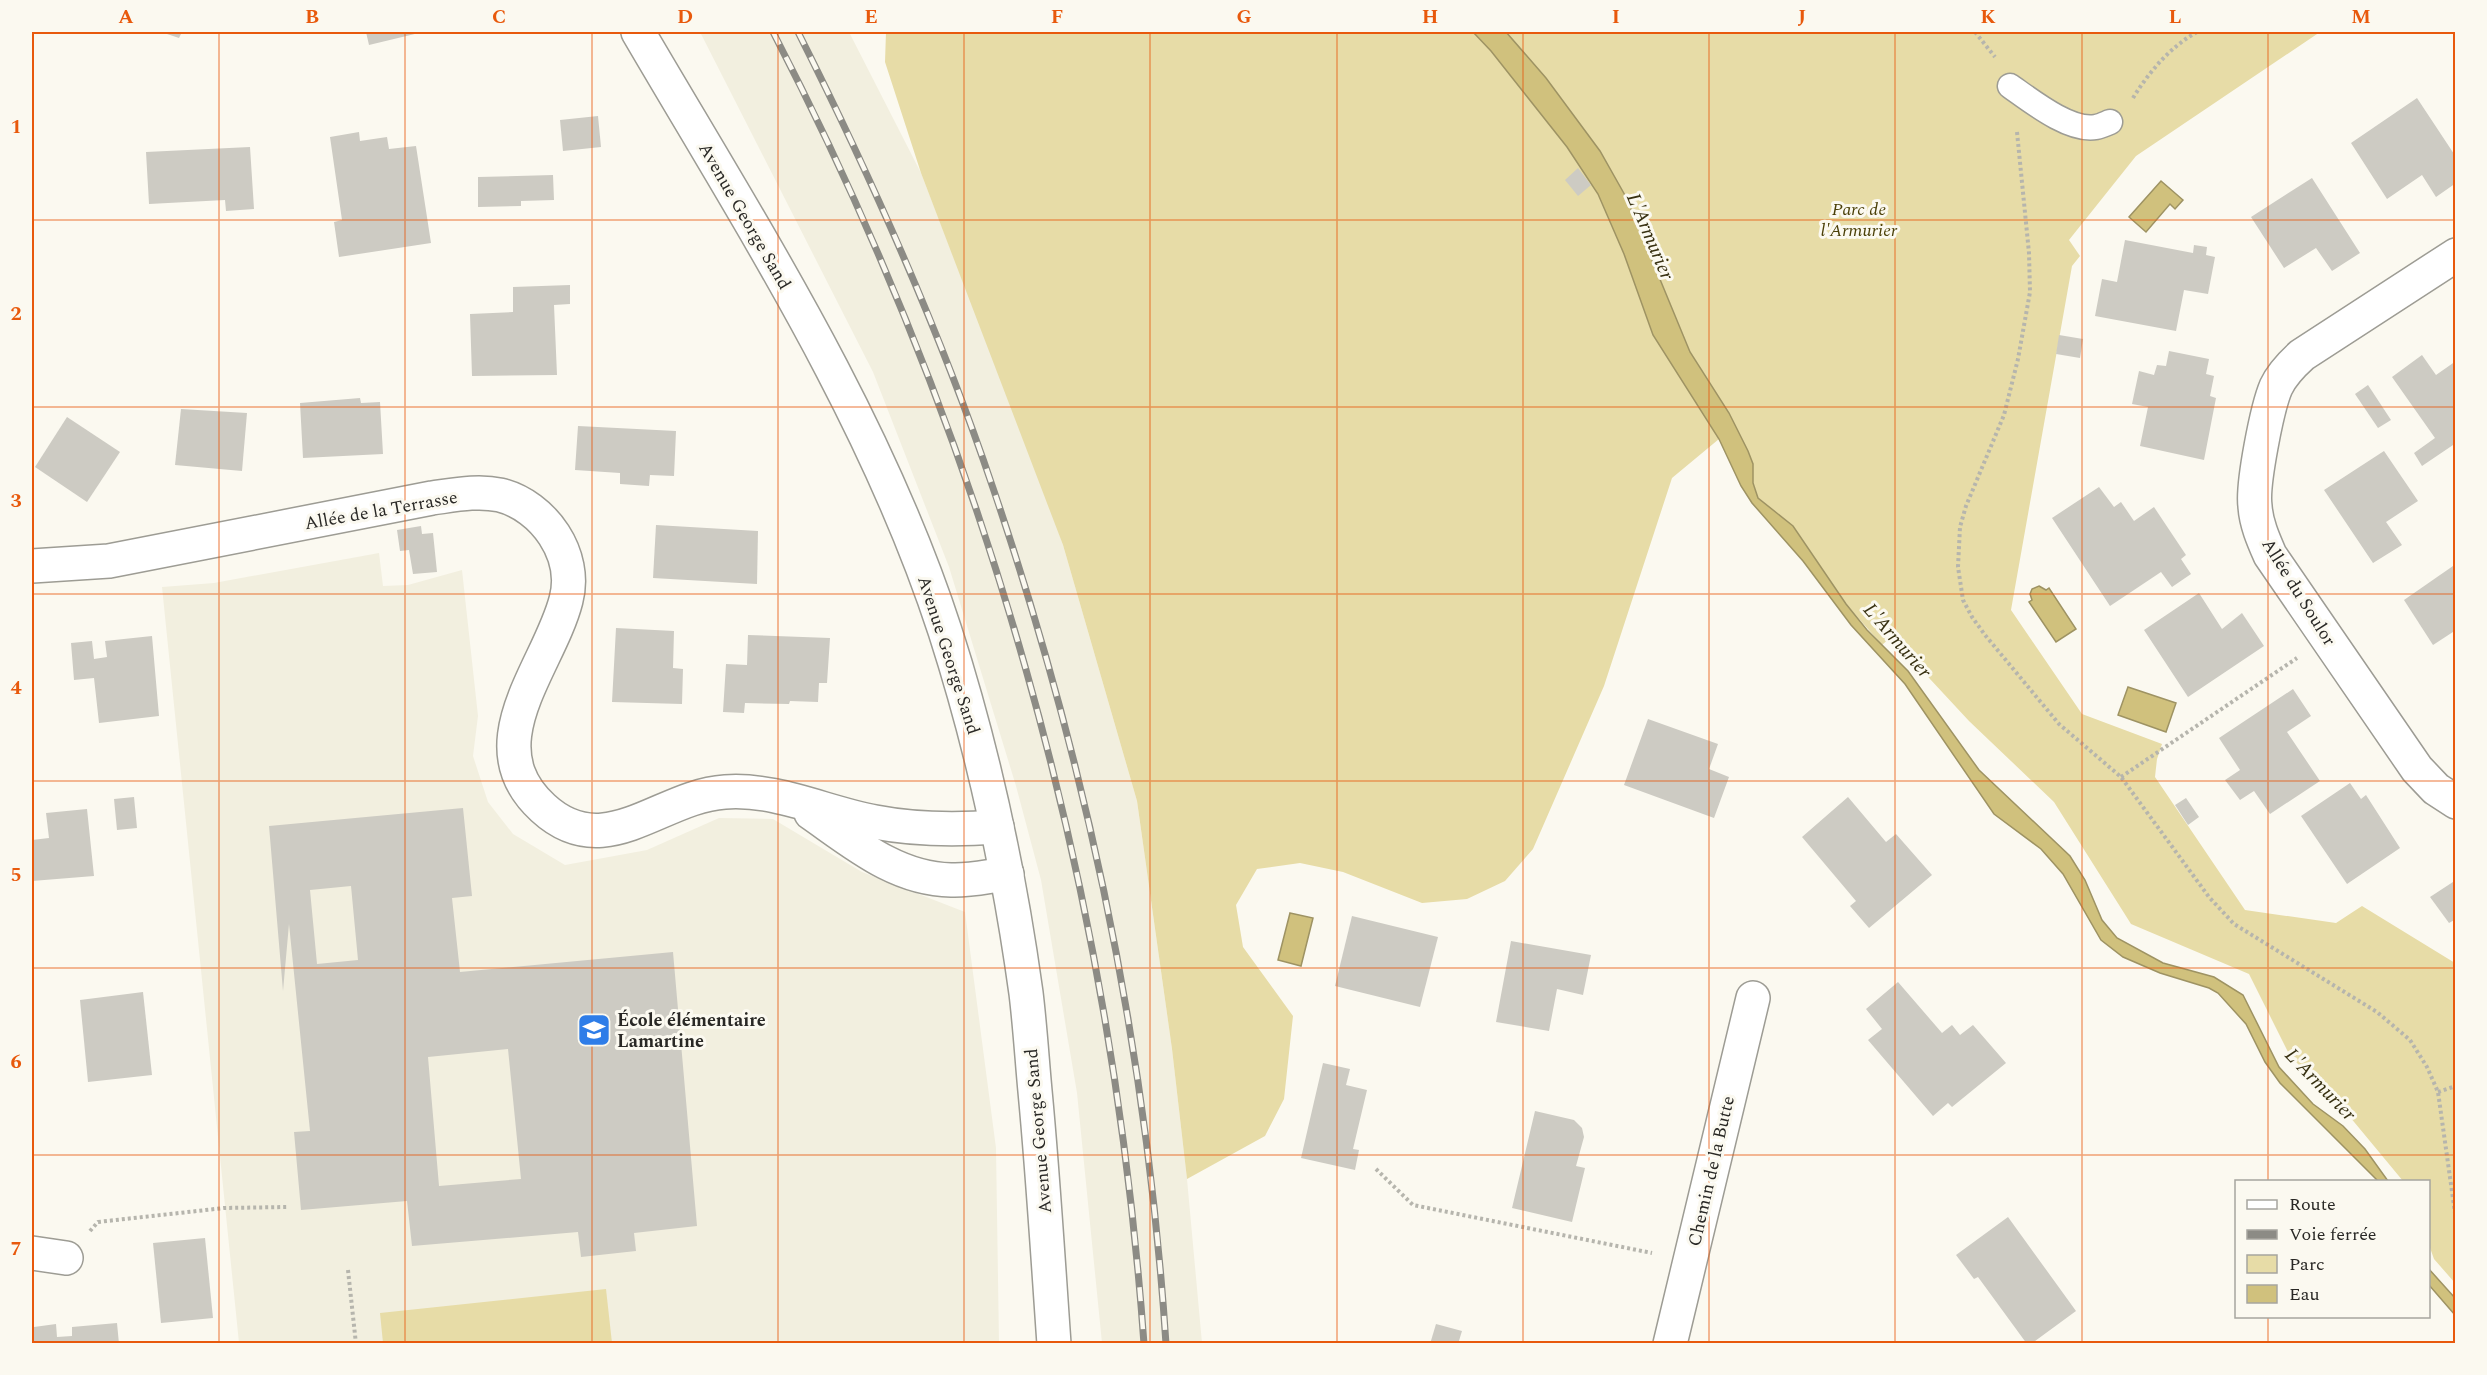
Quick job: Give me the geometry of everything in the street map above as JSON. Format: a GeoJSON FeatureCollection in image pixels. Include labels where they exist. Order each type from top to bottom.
{"type":"FeatureCollection","features":[{"type":"Feature","properties":{"kind":"street","name":"Avenue George Sand"},"geometry":{"type":"LineString","coordinates":[[638,32],[769,255],[844,390],[899,510],[944,628],[981,753],[1006,874],[1026,996],[1054,1344]]}},
{"type":"Feature","properties":{"kind":"street","name":"Allée du Soulor"},"geometry":{"type":"LineString","coordinates":[[2456,255],[2302,355],[2291,365],[2276,387],[2271,404],[2254,492],[2258,524],[2270,555],[2417,769],[2436,789],[2456,802]]}},
{"type":"Feature","properties":{"kind":"street","name":"Allée de la Terrasse"},"geometry":{"type":"LineString","coordinates":[[32,566],[109,561],[432,498],[484,494],[501,496],[539,517],[559,542],[566,559],[567,597],[519,710],[515,725],[514,744],[520,774],[543,808],[574,826],[606,832],[621,829],[691,798],[709,793],[740,791],[765,794],[875,822],[915,828],[936,830],[997,827]]}},
{"type":"Feature","properties":{"kind":"street","name":"Allée de la Terrasse"},"geometry":{"type":"LineString","coordinates":[[795,802],[860,849],[896,867],[950,880],[1006,874]]}},
{"type":"Feature","properties":{"kind":"street","name":"Chemin de la Butte"},"geometry":{"type":"LineString","coordinates":[[1670,1344],[1753,998]]}},
{"type":"Feature","properties":{"kind":"street"},"geometry":{"type":"LineString","coordinates":[[32,1253],[66,1258]]}},
{"type":"Feature","properties":{"kind":"lane"},"geometry":{"type":"LineString","coordinates":[[2010,86],[2044,110],[2073,124],[2095,128],[2110,122]]}},
{"type":"Feature","properties":{"kind":"path"},"geometry":{"type":"LineString","coordinates":[[2110,122],[2125,111],[2142,82],[2178,42],[2197,32]]}},
{"type":"Feature","properties":{"kind":"path"},"geometry":{"type":"LineString","coordinates":[[2010,86],[2029,253],[2030,292],[2018,359],[2004,415],[1965,506],[1960,527],[1958,567],[1963,600],[1972,617],[2051,715],[2121,777],[2209,897],[2234,924],[2395,1025],[2410,1040],[2433,1078],[2438,1092],[2456,1220]]}},
{"type":"Feature","properties":{"kind":"path"},"geometry":{"type":"LineString","coordinates":[[2121,777],[2327,638]]}},
{"type":"Feature","properties":{"kind":"path"},"geometry":{"type":"LineString","coordinates":[[2438,1092],[2456,1086]]}},
{"type":"Feature","properties":{"kind":"path"},"geometry":{"type":"LineString","coordinates":[[1376,1169],[1413,1205],[1690,1262]]}},
{"type":"Feature","properties":{"kind":"path"},"geometry":{"type":"LineString","coordinates":[[66,1258],[98,1222],[224,1208],[288,1207]]}},
{"type":"Feature","properties":{"kind":"path"},"geometry":{"type":"LineString","coordinates":[[348,1270],[356,1344]]}},
{"type":"Feature","properties":{"kind":"shaded area"},"geometry":{"type":"Polygon","coordinates":[[[700,32],[849,32],[921,173],[1046,495],[1063,545],[1137,801],[1172,1049],[1202,1343],[1102,1343],[1077,1093],[1041,880],[1016,786],[949,567],[873,372],[700,32]]]}},
{"type":"Feature","properties":{"kind":"shaded area","name":"École élémentaire Lamartine"},"geometry":{"type":"Polygon","coordinates":[[[379,553],[383,586],[408,585],[462,570],[478,716],[473,756],[488,802],[513,834],[565,865],[647,850],[719,818],[773,819],[862,872],[965,912],[996,1148],[999,1343],[239,1343],[162,587],[214,583],[379,553]]]}},
{"type":"Feature","properties":{"kind":"green space"},"geometry":{"type":"Polygon","coordinates":[[[886,32],[1473,32],[1491,51],[1567,147],[1598,193],[1624,254],[1653,335],[1719,439],[1672,478],[1604,686],[1533,849],[1505,881],[1467,899],[1422,903],[1343,872],[1300,863],[1257,869],[1236,905],[1243,947],[1293,1016],[1284,1099],[1265,1136],[1187,1179],[1172,1049],[1137,801],[1063,545],[921,173],[885,62],[886,32]]]}},
{"type":"Feature","properties":{"kind":"green space","name":"Parc de l'Armurier"},"geometry":{"type":"Polygon","coordinates":[[[1506,32],[2320,32],[2136,156],[2069,240],[2080,256],[2072,266],[2011,610],[2082,714],[2162,744],[2155,777],[2245,910],[2336,923],[2362,906],[2455,963],[2455,1283],[2434,1259],[2430,1248],[2430,1180],[2402,1180],[2345,1111],[2290,1056],[2249,974],[2131,924],[2054,802],[1969,721],[1891,637],[1882,645],[1846,604],[1793,526],[1758,498],[1753,483],[1753,464],[1729,413],[1690,352],[1626,197],[1600,151],[1546,78],[1506,32]]]}},
{"type":"Feature","properties":{"kind":"green space"},"geometry":{"type":"Polygon","coordinates":[[[606,1289],[612,1343],[383,1343],[380,1313],[606,1289]]]}},
{"type":"Feature","properties":{"kind":"water"},"geometry":{"type":"Polygon","coordinates":[[[1473,32],[1506,32],[1546,78],[1600,151],[1626,197],[1690,352],[1729,413],[1748,451],[1753,464],[1753,483],[1758,498],[1793,526],[1846,604],[1867,630],[1908,671],[1979,770],[2070,856],[2085,880],[2102,920],[2117,938],[2163,963],[2214,977],[2243,995],[2279,1067],[2313,1104],[2343,1126],[2365,1149],[2387,1180],[2377,1180],[2280,1083],[2265,1062],[2246,1024],[2218,993],[2160,973],[2123,957],[2101,940],[2063,874],[2041,849],[1994,814],[1905,684],[1851,625],[1803,561],[1752,503],[1741,486],[1719,439],[1653,335],[1624,254],[1598,194],[1567,147],[1491,51],[1473,32]]]}},
{"type":"Feature","properties":{"kind":"water"},"geometry":{"type":"Polygon","coordinates":[[[2161,181],[2183,200],[2175,209],[2170,204],[2146,232],[2129,217],[2161,181]]]}},
{"type":"Feature","properties":{"kind":"water"},"geometry":{"type":"Polygon","coordinates":[[[2039,586],[2046,590],[2049,588],[2076,629],[2056,642],[2029,602],[2032,600],[2030,594],[2032,589],[2039,586]]]}},
{"type":"Feature","properties":{"kind":"water"},"geometry":{"type":"Polygon","coordinates":[[[2128,687],[2176,703],[2166,732],[2118,715],[2128,687]]]}},
{"type":"Feature","properties":{"kind":"water"},"geometry":{"type":"Polygon","coordinates":[[[1290,913],[1313,918],[1301,966],[1278,960],[1290,913]]]}},
{"type":"Feature","properties":{"kind":"water"},"geometry":{"type":"Polygon","coordinates":[[[2430,1270],[2455,1298],[2455,1315],[2430,1286],[2430,1270]]]}},
{"type":"Feature","properties":{"kind":"building"},"geometry":{"type":"Polygon","coordinates":[[[161,32],[182,32],[179,38],[161,32]]]}},
{"type":"Feature","properties":{"kind":"building"},"geometry":{"type":"Polygon","coordinates":[[[366,32],[423,32],[369,45],[366,32]]]}},
{"type":"Feature","properties":{"kind":"building"},"geometry":{"type":"Polygon","coordinates":[[[2417,98],[2456,157],[2456,183],[2436,197],[2422,175],[2387,199],[2351,143],[2417,98]]]}},
{"type":"Feature","properties":{"kind":"building"},"geometry":{"type":"Polygon","coordinates":[[[598,116],[601,147],[563,151],[560,120],[598,116]]]}},
{"type":"Feature","properties":{"kind":"building"},"geometry":{"type":"Polygon","coordinates":[[[359,132],[360,141],[387,137],[389,149],[416,146],[431,243],[339,257],[334,222],[342,220],[330,137],[359,132]]]}},
{"type":"Feature","properties":{"kind":"building"},"geometry":{"type":"Polygon","coordinates":[[[250,147],[254,209],[226,211],[225,200],[149,204],[146,152],[250,147]]]}},
{"type":"Feature","properties":{"kind":"building"},"geometry":{"type":"Polygon","coordinates":[[[1578,168],[1591,185],[1578,196],[1565,180],[1578,168]]]}},
{"type":"Feature","properties":{"kind":"building"},"geometry":{"type":"Polygon","coordinates":[[[553,175],[554,200],[521,201],[521,206],[478,207],[478,177],[553,175]]]}},
{"type":"Feature","properties":{"kind":"building"},"geometry":{"type":"Polygon","coordinates":[[[2312,178],[2360,253],[2332,271],[2316,248],[2284,268],[2251,217],[2312,178]]]}},
{"type":"Feature","properties":{"kind":"building"},"geometry":{"type":"Polygon","coordinates":[[[2125,240],[2193,253],[2194,245],[2207,247],[2206,255],[2215,257],[2208,294],[2184,290],[2176,331],[2095,316],[2102,279],[2117,282],[2125,240]]]}},
{"type":"Feature","properties":{"kind":"building"},"geometry":{"type":"Polygon","coordinates":[[[570,285],[570,304],[554,305],[557,375],[472,376],[470,314],[513,312],[513,287],[570,285]]]}},
{"type":"Feature","properties":{"kind":"building"},"geometry":{"type":"Polygon","coordinates":[[[2059,335],[2083,339],[2080,358],[2056,354],[2059,335]]]}},
{"type":"Feature","properties":{"kind":"building"},"geometry":{"type":"Polygon","coordinates":[[[2169,351],[2209,359],[2206,374],[2214,376],[2210,396],[2216,398],[2204,460],[2140,446],[2148,407],[2132,404],[2139,371],[2154,375],[2157,365],[2166,366],[2169,351]]]}},
{"type":"Feature","properties":{"kind":"building"},"geometry":{"type":"Polygon","coordinates":[[[2422,355],[2436,375],[2456,361],[2456,443],[2422,466],[2414,453],[2435,438],[2392,377],[2422,355]]]}},
{"type":"Feature","properties":{"kind":"building"},"geometry":{"type":"Polygon","coordinates":[[[2368,385],[2391,420],[2378,428],[2355,394],[2368,385]]]}},
{"type":"Feature","properties":{"kind":"building"},"geometry":{"type":"Polygon","coordinates":[[[360,398],[361,403],[380,402],[383,454],[303,458],[300,403],[360,398]]]}},
{"type":"Feature","properties":{"kind":"building"},"geometry":{"type":"Polygon","coordinates":[[[181,409],[247,413],[242,471],[175,465],[181,409]]]}},
{"type":"Feature","properties":{"kind":"building"},"geometry":{"type":"Polygon","coordinates":[[[67,417],[120,452],[87,502],[35,467],[67,417]]]}},
{"type":"Feature","properties":{"kind":"building"},"geometry":{"type":"Polygon","coordinates":[[[578,426],[676,431],[674,476],[650,475],[649,486],[620,484],[620,473],[575,470],[578,426]]]}},
{"type":"Feature","properties":{"kind":"building"},"geometry":{"type":"Polygon","coordinates":[[[2384,451],[2418,501],[2386,522],[2402,545],[2373,563],[2324,490],[2384,451]]]}},
{"type":"Feature","properties":{"kind":"building"},"geometry":{"type":"Polygon","coordinates":[[[2099,487],[2114,507],[2121,502],[2134,521],[2154,507],[2186,555],[2181,559],[2191,574],[2172,587],[2161,572],[2110,606],[2052,518],[2099,487]]]}},
{"type":"Feature","properties":{"kind":"building"},"geometry":{"type":"Polygon","coordinates":[[[656,525],[758,531],[757,584],[653,578],[656,525]]]}},
{"type":"Feature","properties":{"kind":"building"},"geometry":{"type":"Polygon","coordinates":[[[421,526],[422,534],[433,533],[437,572],[413,574],[409,550],[400,551],[397,530],[421,526]]]}},
{"type":"Feature","properties":{"kind":"building"},"geometry":{"type":"Polygon","coordinates":[[[2453,566],[2456,570],[2456,630],[2433,645],[2404,600],[2453,566]]]}},
{"type":"Feature","properties":{"kind":"building"},"geometry":{"type":"Polygon","coordinates":[[[2199,593],[2222,629],[2242,613],[2264,646],[2188,697],[2144,630],[2199,593]]]}},
{"type":"Feature","properties":{"kind":"building"},"geometry":{"type":"Polygon","coordinates":[[[616,628],[674,631],[673,668],[683,669],[682,704],[612,702],[616,628]]]}},
{"type":"Feature","properties":{"kind":"building"},"geometry":{"type":"Polygon","coordinates":[[[748,635],[830,638],[827,683],[819,683],[818,702],[745,703],[744,713],[723,712],[726,664],[747,665],[748,635]]]}},
{"type":"Feature","properties":{"kind":"building"},"geometry":{"type":"Polygon","coordinates":[[[152,636],[159,716],[99,723],[94,678],[74,680],[71,643],[92,641],[94,659],[107,657],[105,641],[152,636]]]}},
{"type":"Feature","properties":{"kind":"building"},"geometry":{"type":"Polygon","coordinates":[[[2293,689],[2311,716],[2287,732],[2320,781],[2270,814],[2254,791],[2240,800],[2225,780],[2240,770],[2219,738],[2293,689]]]}},
{"type":"Feature","properties":{"kind":"building"},"geometry":{"type":"Polygon","coordinates":[[[1648,719],[1718,744],[1709,769],[1729,777],[1714,818],[1624,785],[1648,719]]]}},
{"type":"Feature","properties":{"kind":"building"},"geometry":{"type":"Polygon","coordinates":[[[2350,783],[2361,799],[2366,795],[2400,848],[2347,884],[2301,816],[2350,783]]]}},
{"type":"Feature","properties":{"kind":"building"},"geometry":{"type":"Polygon","coordinates":[[[134,797],[137,828],[117,830],[114,799],[134,797]]]}},
{"type":"Feature","properties":{"kind":"building"},"geometry":{"type":"Polygon","coordinates":[[[1848,797],[1886,842],[1896,834],[1932,875],[1869,928],[1850,906],[1856,901],[1802,837],[1848,797]]]}},
{"type":"Feature","properties":{"kind":"building"},"geometry":{"type":"Polygon","coordinates":[[[2186,798],[2199,817],[2188,825],[2175,805],[2186,798]]]}},
{"type":"Feature","properties":{"kind":"building"},"geometry":{"type":"Polygon","coordinates":[[[463,808],[472,896],[452,898],[460,972],[673,952],[697,1226],[634,1233],[636,1251],[581,1257],[578,1232],[412,1246],[407,1201],[301,1210],[294,1132],[310,1131],[289,924],[283,991],[269,826],[463,808]],[[351,886],[310,890],[317,964],[358,960],[351,886]],[[508,1049],[428,1057],[439,1186],[521,1179],[508,1049]]]}},
{"type":"Feature","properties":{"kind":"building"},"geometry":{"type":"Polygon","coordinates":[[[87,809],[94,876],[32,881],[32,840],[49,838],[46,813],[87,809]]]}},
{"type":"Feature","properties":{"kind":"building"},"geometry":{"type":"Polygon","coordinates":[[[2456,880],[2456,919],[2449,923],[2430,897],[2456,880]]]}},
{"type":"Feature","properties":{"kind":"building"},"geometry":{"type":"Polygon","coordinates":[[[1352,916],[1438,937],[1420,1007],[1335,986],[1352,916]]]}},
{"type":"Feature","properties":{"kind":"building"},"geometry":{"type":"Polygon","coordinates":[[[1511,941],[1591,955],[1583,995],[1557,989],[1549,1031],[1496,1022],[1511,941]]]}},
{"type":"Feature","properties":{"kind":"building"},"geometry":{"type":"Polygon","coordinates":[[[1898,982],[1942,1033],[1952,1025],[1960,1035],[1973,1025],[2006,1063],[1952,1107],[1948,1103],[1933,1116],[1868,1040],[1882,1029],[1866,1009],[1898,982]]]}},
{"type":"Feature","properties":{"kind":"building"},"geometry":{"type":"Polygon","coordinates":[[[143,992],[152,1075],[88,1082],[80,1000],[143,992]]]}},
{"type":"Feature","properties":{"kind":"building"},"geometry":{"type":"Polygon","coordinates":[[[1323,1063],[1350,1069],[1346,1085],[1367,1090],[1353,1149],[1359,1150],[1355,1170],[1301,1158],[1323,1063]]]}},
{"type":"Feature","properties":{"kind":"building"},"geometry":{"type":"Polygon","coordinates":[[[1535,1111],[1574,1120],[1582,1128],[1584,1137],[1576,1166],[1585,1168],[1572,1222],[1512,1208],[1535,1111]]]}},
{"type":"Feature","properties":{"kind":"building"},"geometry":{"type":"Polygon","coordinates":[[[2008,1217],[2076,1311],[2031,1344],[2027,1344],[1978,1277],[1974,1279],[1956,1255],[2008,1217]]]}},
{"type":"Feature","properties":{"kind":"building"},"geometry":{"type":"Polygon","coordinates":[[[205,1238],[213,1318],[161,1323],[153,1243],[205,1238]]]}},
{"type":"Feature","properties":{"kind":"building"},"geometry":{"type":"Polygon","coordinates":[[[117,1323],[119,1344],[32,1344],[34,1327],[56,1324],[57,1337],[72,1336],[72,1327],[117,1323]]]}},
{"type":"Feature","properties":{"kind":"building"},"geometry":{"type":"Polygon","coordinates":[[[1436,1324],[1462,1331],[1458,1344],[1430,1344],[1436,1324]]]}},
{"type":"Feature","properties":{"kind":"railway"},"geometry":{"type":"LineString","coordinates":[[773,32],[848,187],[916,345],[975,505],[1026,668],[1068,834],[1102,1002],[1127,1172],[1144,1344]]}},
{"type":"Feature","properties":{"kind":"railway"},"geometry":{"type":"LineString","coordinates":[[798,32],[878,199],[951,371],[1027,592],[1057,697],[1108,910],[1128,1018],[1157,1235],[1166,1344]]}},
{"type":"Feature","properties":{"kind":"place","name":"École élémentaire Lamartine"},"geometry":{"type":"Point","coordinates":[594,1030]}},
{"type":"Feature","properties":{"kind":"water label","name":"L'Armurier"},"geometry":{"type":"Point","coordinates":[1651,236]}},
{"type":"Feature","properties":{"kind":"water label","name":"L'Armurier"},"geometry":{"type":"Point","coordinates":[1898,640]}},
{"type":"Feature","properties":{"kind":"water label","name":"L'Armurier"},"geometry":{"type":"Point","coordinates":[2321,1084]}}]}
